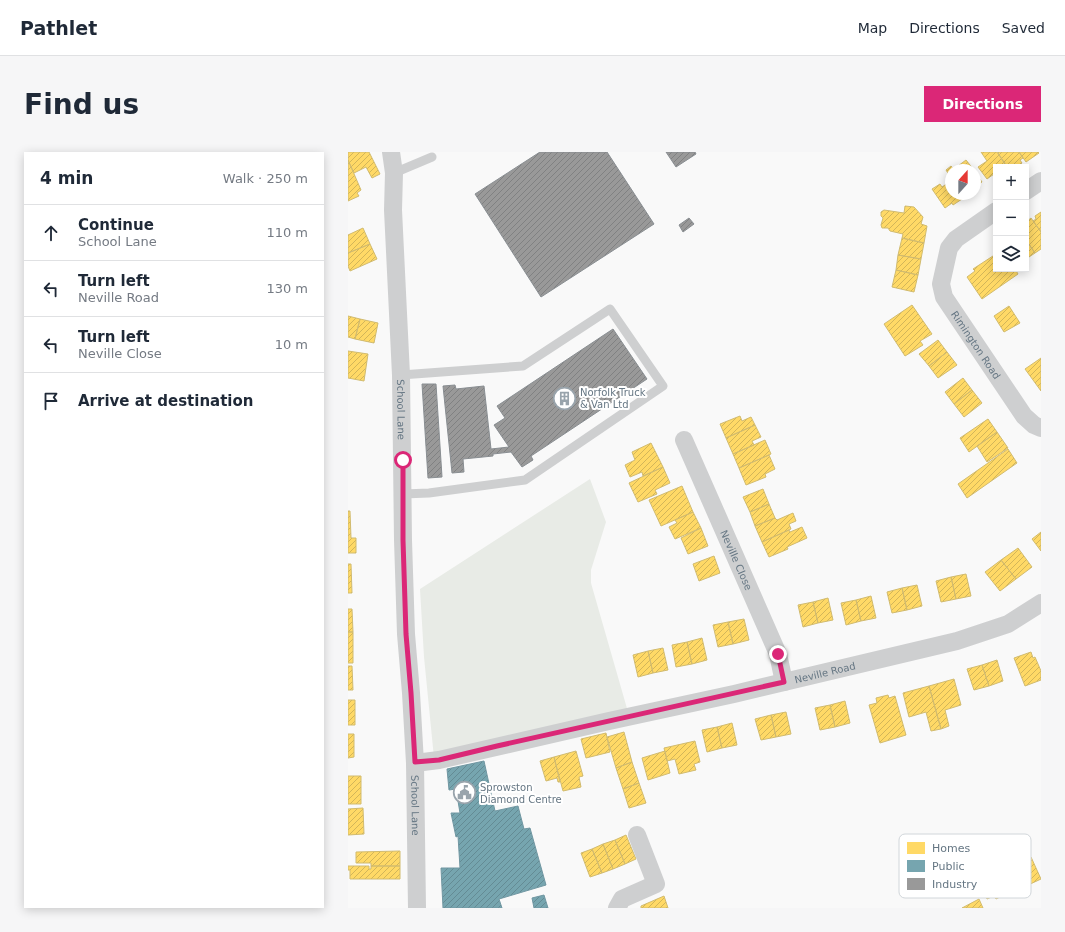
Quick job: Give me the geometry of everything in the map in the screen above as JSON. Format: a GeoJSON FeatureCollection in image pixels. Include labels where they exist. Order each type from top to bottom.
{"type":"FeatureCollection","features":[{"type":"Feature","properties":{"kind":"street","name":"School Lane"},"geometry":{"type":"LineString","coordinates":[[391,152],[394,173],[393,210],[401,374],[406,634],[415,762],[417,908]]}},
{"type":"Feature","properties":{"kind":"street"},"geometry":{"type":"LineString","coordinates":[[1029,189],[1041,181]]}},
{"type":"Feature","properties":{"kind":"street","name":"Rimington Road"},"geometry":{"type":"LineString","coordinates":[[993,214],[956,239],[949,248],[942,284],[944,297],[1024,416],[1034,426],[1041,428]]}},
{"type":"Feature","properties":{"kind":"street","name":"Neville Close"},"geometry":{"type":"LineString","coordinates":[[684,440],[778,654],[784,682]]}},
{"type":"Feature","properties":{"kind":"street","name":"Neville Road"},"geometry":{"type":"LineString","coordinates":[[415,762],[439,760],[784,682],[980,634],[1008,624],[1041,603]]}},
{"type":"Feature","properties":{"kind":"street"},"geometry":{"type":"LineString","coordinates":[[617,908],[622,899],[656,884],[637,835]]}},
{"type":"Feature","properties":{"kind":"lane"},"geometry":{"type":"LineString","coordinates":[[394,173],[432,157]]}},
{"type":"Feature","properties":{"kind":"lane"},"geometry":{"type":"LineString","coordinates":[[401,374],[522,366],[610,309],[662,386],[525,480],[429,493],[403,494]]}},
{"type":"Feature","properties":{"kind":"shaded area"},"geometry":{"type":"Polygon","coordinates":[[[590,479],[606,522],[591,570],[591,583],[628,712],[434,758],[424,657],[420,589],[590,479]]]}},
{"type":"Feature","properties":{"kind":"building: Homes"},"geometry":{"type":"Polygon","coordinates":[[[348,152],[369,152],[380,174],[372,178],[366,167],[354,173],[348,160],[348,152]]]}},
{"type":"Feature","properties":{"kind":"building: Homes"},"geometry":{"type":"Polygon","coordinates":[[[981,152],[997,152],[1005,164],[993,164],[993,175],[987,179],[981,171],[981,165],[987,161],[981,152]]]}},
{"type":"Feature","properties":{"kind":"building: Homes"},"geometry":{"type":"Polygon","coordinates":[[[1019,152],[1023,158],[1020,160],[1022,163],[1005,164],[998,153],[1019,152]]]}},
{"type":"Feature","properties":{"kind":"building: Homes"},"geometry":{"type":"Polygon","coordinates":[[[1019,152],[1038,152],[1039,153],[1026,162],[1019,152]]]}},
{"type":"Feature","properties":{"kind":"building: Homes"},"geometry":{"type":"Polygon","coordinates":[[[348,160],[361,190],[357,193],[359,196],[348,201],[348,160]]]}},
{"type":"Feature","properties":{"kind":"building: Homes"},"geometry":{"type":"Polygon","coordinates":[[[966,160],[969,164],[961,164],[966,160]]]}},
{"type":"Feature","properties":{"kind":"building: Homes"},"geometry":{"type":"Polygon","coordinates":[[[940,184],[942,187],[945,185],[945,200],[960,200],[953,205],[952,203],[945,208],[932,189],[940,184]]]}},
{"type":"Feature","properties":{"kind":"building: Homes"},"geometry":{"type":"Polygon","coordinates":[[[905,206],[914,207],[923,217],[921,224],[927,226],[924,243],[902,238],[903,234],[890,231],[888,228],[882,228],[881,225],[883,218],[881,216],[881,212],[884,210],[904,213],[905,206]]]}},
{"type":"Feature","properties":{"kind":"building: Homes"},"geometry":{"type":"Polygon","coordinates":[[[1041,212],[1041,232],[1033,221],[1036,219],[1035,216],[1041,212]]]}},
{"type":"Feature","properties":{"kind":"building: Homes"},"geometry":{"type":"Polygon","coordinates":[[[1031,218],[1041,232],[1041,249],[1035,253],[1029,244],[1029,220],[1031,218]]]}},
{"type":"Feature","properties":{"kind":"building: Homes"},"geometry":{"type":"Polygon","coordinates":[[[363,228],[370,244],[348,253],[348,235],[363,228]]]}},
{"type":"Feature","properties":{"kind":"building: Homes"},"geometry":{"type":"Polygon","coordinates":[[[902,238],[924,243],[921,259],[898,255],[902,238]]]}},
{"type":"Feature","properties":{"kind":"building: Homes"},"geometry":{"type":"Polygon","coordinates":[[[370,244],[377,259],[350,271],[348,266],[348,253],[370,244]]]}},
{"type":"Feature","properties":{"kind":"building: Homes"},"geometry":{"type":"Polygon","coordinates":[[[1029,244],[1035,253],[1029,257],[1029,244]]]}},
{"type":"Feature","properties":{"kind":"building: Homes"},"geometry":{"type":"Polygon","coordinates":[[[898,255],[921,259],[918,275],[896,270],[898,255]]]}},
{"type":"Feature","properties":{"kind":"building: Homes"},"geometry":{"type":"Polygon","coordinates":[[[993,256],[993,272],[1017,272],[1018,274],[982,299],[967,277],[975,271],[973,269],[993,256]]]}},
{"type":"Feature","properties":{"kind":"building: Homes"},"geometry":{"type":"Polygon","coordinates":[[[896,270],[918,275],[914,292],[892,287],[896,270]]]}},
{"type":"Feature","properties":{"kind":"building: Homes"},"geometry":{"type":"Polygon","coordinates":[[[912,305],[932,334],[920,341],[923,345],[905,356],[884,324],[912,305]]]}},
{"type":"Feature","properties":{"kind":"building: Homes"},"geometry":{"type":"Polygon","coordinates":[[[1009,306],[1020,323],[1004,332],[994,316],[1009,306]]]}},
{"type":"Feature","properties":{"kind":"building: Homes"},"geometry":{"type":"Polygon","coordinates":[[[348,316],[360,319],[355,339],[348,337],[348,316]]]}},
{"type":"Feature","properties":{"kind":"building: Homes"},"geometry":{"type":"Polygon","coordinates":[[[360,319],[378,323],[374,343],[355,339],[360,319]]]}},
{"type":"Feature","properties":{"kind":"building: Homes"},"geometry":{"type":"Polygon","coordinates":[[[938,340],[947,352],[929,366],[919,354],[938,340]]]}},
{"type":"Feature","properties":{"kind":"building: Homes"},"geometry":{"type":"Polygon","coordinates":[[[348,351],[368,354],[364,381],[348,378],[348,351]]]}},
{"type":"Feature","properties":{"kind":"building: Homes"},"geometry":{"type":"Polygon","coordinates":[[[947,352],[957,365],[938,378],[929,366],[947,352]]]}},
{"type":"Feature","properties":{"kind":"building: Homes"},"geometry":{"type":"Polygon","coordinates":[[[1041,358],[1041,391],[1025,369],[1041,358]]]}},
{"type":"Feature","properties":{"kind":"building: Homes"},"geometry":{"type":"Polygon","coordinates":[[[963,378],[972,390],[954,404],[945,392],[963,378]]]}},
{"type":"Feature","properties":{"kind":"building: Homes"},"geometry":{"type":"Polygon","coordinates":[[[972,390],[982,403],[964,417],[954,404],[972,390]]]}},
{"type":"Feature","properties":{"kind":"building: Homes"},"geometry":{"type":"Polygon","coordinates":[[[740,416],[742,421],[751,417],[755,425],[726,438],[720,424],[740,416]]]}},
{"type":"Feature","properties":{"kind":"building: Homes"},"geometry":{"type":"Polygon","coordinates":[[[988,419],[997,432],[969,452],[960,438],[988,419]]]}},
{"type":"Feature","properties":{"kind":"building: Homes"},"geometry":{"type":"Polygon","coordinates":[[[755,425],[761,437],[752,441],[754,445],[733,454],[726,438],[755,425]]]}},
{"type":"Feature","properties":{"kind":"building: Homes"},"geometry":{"type":"Polygon","coordinates":[[[997,432],[1008,448],[987,462],[977,446],[997,432]]]}},
{"type":"Feature","properties":{"kind":"building: Homes"},"geometry":{"type":"Polygon","coordinates":[[[765,440],[771,454],[739,468],[733,454],[765,440]]]}},
{"type":"Feature","properties":{"kind":"building: Homes"},"geometry":{"type":"Polygon","coordinates":[[[651,443],[663,467],[643,476],[642,472],[630,477],[625,465],[635,460],[632,452],[651,443]]]}},
{"type":"Feature","properties":{"kind":"building: Homes"},"geometry":{"type":"Polygon","coordinates":[[[1008,449],[1017,463],[967,498],[958,484],[1008,449]]]}},
{"type":"Feature","properties":{"kind":"building: Homes"},"geometry":{"type":"Polygon","coordinates":[[[769,455],[775,469],[765,474],[766,477],[746,485],[739,468],[769,455]]]}},
{"type":"Feature","properties":{"kind":"building: Homes"},"geometry":{"type":"Polygon","coordinates":[[[663,467],[670,483],[655,490],[657,494],[638,502],[629,483],[663,467]]]}},
{"type":"Feature","properties":{"kind":"building: Homes"},"geometry":{"type":"Polygon","coordinates":[[[682,486],[693,512],[661,526],[649,500],[682,486]]]}},
{"type":"Feature","properties":{"kind":"building: Homes"},"geometry":{"type":"Polygon","coordinates":[[[763,489],[769,504],[750,512],[743,497],[763,489]]]}},
{"type":"Feature","properties":{"kind":"building: Homes"},"geometry":{"type":"Polygon","coordinates":[[[769,504],[775,518],[755,526],[750,512],[769,504]]]}},
{"type":"Feature","properties":{"kind":"building: Homes"},"geometry":{"type":"Polygon","coordinates":[[[348,511],[350,511],[351,538],[356,538],[356,553],[348,553],[348,511]]]}},
{"type":"Feature","properties":{"kind":"building: Homes"},"geometry":{"type":"Polygon","coordinates":[[[693,512],[701,528],[675,539],[669,527],[677,523],[675,520],[693,512]]]}},
{"type":"Feature","properties":{"kind":"building: Homes"},"geometry":{"type":"Polygon","coordinates":[[[793,513],[796,521],[789,524],[791,529],[762,542],[755,526],[775,518],[777,520],[793,513]]]}},
{"type":"Feature","properties":{"kind":"building: Homes"},"geometry":{"type":"Polygon","coordinates":[[[802,527],[807,538],[787,547],[788,549],[769,557],[762,542],[789,530],[790,532],[802,527]]]}},
{"type":"Feature","properties":{"kind":"building: Homes"},"geometry":{"type":"Polygon","coordinates":[[[701,528],[708,546],[688,554],[681,538],[701,528]]]}},
{"type":"Feature","properties":{"kind":"building: Homes"},"geometry":{"type":"Polygon","coordinates":[[[1041,532],[1041,551],[1032,539],[1041,532]]]}},
{"type":"Feature","properties":{"kind":"building: Homes"},"geometry":{"type":"Polygon","coordinates":[[[1018,548],[1032,567],[1016,579],[1001,560],[1018,548]]]}},
{"type":"Feature","properties":{"kind":"building: Homes"},"geometry":{"type":"Polygon","coordinates":[[[714,556],[720,573],[699,581],[693,564],[714,556]]]}},
{"type":"Feature","properties":{"kind":"building: Homes"},"geometry":{"type":"Polygon","coordinates":[[[1001,560],[1016,579],[1000,591],[985,572],[1001,560]]]}},
{"type":"Feature","properties":{"kind":"building: Homes"},"geometry":{"type":"Polygon","coordinates":[[[348,564],[351,564],[352,593],[348,593],[348,564]]]}},
{"type":"Feature","properties":{"kind":"building: Homes"},"geometry":{"type":"Polygon","coordinates":[[[966,574],[971,596],[956,599],[951,577],[966,574]]]}},
{"type":"Feature","properties":{"kind":"building: Homes"},"geometry":{"type":"Polygon","coordinates":[[[951,577],[956,599],[941,602],[936,581],[951,577]]]}},
{"type":"Feature","properties":{"kind":"building: Homes"},"geometry":{"type":"Polygon","coordinates":[[[917,585],[922,606],[907,610],[902,588],[917,585]]]}},
{"type":"Feature","properties":{"kind":"building: Homes"},"geometry":{"type":"Polygon","coordinates":[[[902,588],[907,610],[892,613],[887,592],[902,588]]]}},
{"type":"Feature","properties":{"kind":"building: Homes"},"geometry":{"type":"Polygon","coordinates":[[[871,596],[876,618],[861,621],[856,600],[871,596]]]}},
{"type":"Feature","properties":{"kind":"building: Homes"},"geometry":{"type":"Polygon","coordinates":[[[828,598],[833,620],[818,623],[813,602],[828,598]]]}},
{"type":"Feature","properties":{"kind":"building: Homes"},"geometry":{"type":"Polygon","coordinates":[[[856,600],[861,621],[846,625],[841,603],[856,600]]]}},
{"type":"Feature","properties":{"kind":"building: Homes"},"geometry":{"type":"Polygon","coordinates":[[[813,602],[818,623],[803,627],[798,605],[813,602]]]}},
{"type":"Feature","properties":{"kind":"building: Homes"},"geometry":{"type":"Polygon","coordinates":[[[348,609],[352,609],[353,632],[348,632],[348,609]]]}},
{"type":"Feature","properties":{"kind":"building: Homes"},"geometry":{"type":"Polygon","coordinates":[[[744,619],[749,640],[733,644],[728,622],[744,619]]]}},
{"type":"Feature","properties":{"kind":"building: Homes"},"geometry":{"type":"Polygon","coordinates":[[[728,622],[733,644],[718,647],[713,625],[728,622]]]}},
{"type":"Feature","properties":{"kind":"building: Homes"},"geometry":{"type":"Polygon","coordinates":[[[348,632],[353,632],[353,663],[348,663],[348,632]]]}},
{"type":"Feature","properties":{"kind":"building: Homes"},"geometry":{"type":"Polygon","coordinates":[[[702,638],[707,660],[692,664],[687,642],[702,638]]]}},
{"type":"Feature","properties":{"kind":"building: Homes"},"geometry":{"type":"Polygon","coordinates":[[[687,642],[692,664],[676,667],[672,645],[687,642]]]}},
{"type":"Feature","properties":{"kind":"building: Homes"},"geometry":{"type":"Polygon","coordinates":[[[663,648],[668,670],[653,673],[648,651],[663,648]]]}},
{"type":"Feature","properties":{"kind":"building: Homes"},"geometry":{"type":"Polygon","coordinates":[[[648,651],[653,673],[638,677],[633,655],[648,651]]]}},
{"type":"Feature","properties":{"kind":"building: Homes"},"geometry":{"type":"Polygon","coordinates":[[[1031,652],[1033,658],[1035,657],[1041,671],[1041,680],[1025,686],[1014,658],[1031,652]]]}},
{"type":"Feature","properties":{"kind":"building: Homes"},"geometry":{"type":"Polygon","coordinates":[[[997,660],[1003,681],[989,686],[982,665],[997,660]]]}},
{"type":"Feature","properties":{"kind":"building: Homes"},"geometry":{"type":"Polygon","coordinates":[[[982,665],[989,686],[974,690],[967,669],[982,665]]]}},
{"type":"Feature","properties":{"kind":"building: Homes"},"geometry":{"type":"Polygon","coordinates":[[[348,666],[352,666],[353,690],[348,690],[348,666]]]}},
{"type":"Feature","properties":{"kind":"building: Homes"},"geometry":{"type":"Polygon","coordinates":[[[954,679],[961,705],[945,710],[949,726],[941,729],[929,686],[954,679]]]}},
{"type":"Feature","properties":{"kind":"building: Homes"},"geometry":{"type":"Polygon","coordinates":[[[929,686],[941,729],[931,731],[926,712],[909,717],[903,693],[929,686]]]}},
{"type":"Feature","properties":{"kind":"building: Homes"},"geometry":{"type":"Polygon","coordinates":[[[888,695],[889,698],[895,696],[906,735],[880,743],[869,705],[877,703],[876,698],[888,695]]]}},
{"type":"Feature","properties":{"kind":"building: Homes"},"geometry":{"type":"Polygon","coordinates":[[[348,700],[355,700],[355,725],[348,725],[348,700]]]}},
{"type":"Feature","properties":{"kind":"building: Homes"},"geometry":{"type":"Polygon","coordinates":[[[845,701],[850,723],[835,727],[830,705],[845,701]]]}},
{"type":"Feature","properties":{"kind":"building: Homes"},"geometry":{"type":"Polygon","coordinates":[[[830,705],[835,727],[820,730],[815,708],[830,705]]]}},
{"type":"Feature","properties":{"kind":"building: Homes"},"geometry":{"type":"Polygon","coordinates":[[[786,712],[791,734],[776,737],[771,715],[786,712]]]}},
{"type":"Feature","properties":{"kind":"building: Homes"},"geometry":{"type":"Polygon","coordinates":[[[771,715],[776,737],[761,740],[755,719],[771,715]]]}},
{"type":"Feature","properties":{"kind":"building: Homes"},"geometry":{"type":"Polygon","coordinates":[[[732,723],[737,745],[722,748],[717,727],[732,723]]]}},
{"type":"Feature","properties":{"kind":"building: Homes"},"geometry":{"type":"Polygon","coordinates":[[[717,727],[722,748],[707,752],[702,730],[717,727]]]}},
{"type":"Feature","properties":{"kind":"building: Homes"},"geometry":{"type":"Polygon","coordinates":[[[624,732],[632,762],[616,768],[607,737],[624,732]]]}},
{"type":"Feature","properties":{"kind":"building: Homes"},"geometry":{"type":"Polygon","coordinates":[[[606,733],[610,752],[586,758],[581,739],[606,733]]]}},
{"type":"Feature","properties":{"kind":"building: Homes"},"geometry":{"type":"Polygon","coordinates":[[[348,734],[354,734],[354,757],[348,758],[348,734]]]}},
{"type":"Feature","properties":{"kind":"building: Homes"},"geometry":{"type":"Polygon","coordinates":[[[695,741],[700,762],[694,764],[696,770],[679,774],[675,759],[667,761],[664,748],[695,741]]]}},
{"type":"Feature","properties":{"kind":"building: Homes"},"geometry":{"type":"Polygon","coordinates":[[[576,751],[583,776],[579,777],[581,787],[563,791],[554,757],[576,751]]]}},
{"type":"Feature","properties":{"kind":"building: Homes"},"geometry":{"type":"Polygon","coordinates":[[[665,751],[670,773],[648,780],[642,758],[665,751]]]}},
{"type":"Feature","properties":{"kind":"building: Homes"},"geometry":{"type":"Polygon","coordinates":[[[554,757],[560,782],[558,782],[557,778],[546,781],[540,761],[554,757]]]}},
{"type":"Feature","properties":{"kind":"building: Homes"},"geometry":{"type":"Polygon","coordinates":[[[632,762],[639,783],[623,789],[616,768],[632,762]]]}},
{"type":"Feature","properties":{"kind":"building: Homes"},"geometry":{"type":"Polygon","coordinates":[[[348,776],[361,776],[361,804],[348,804],[348,776]]]}},
{"type":"Feature","properties":{"kind":"building: Homes"},"geometry":{"type":"Polygon","coordinates":[[[639,783],[646,803],[629,808],[623,789],[639,783]]]}},
{"type":"Feature","properties":{"kind":"building: Homes"},"geometry":{"type":"Polygon","coordinates":[[[363,808],[364,834],[348,835],[348,809],[363,808]]]}},
{"type":"Feature","properties":{"kind":"building: Homes"},"geometry":{"type":"Polygon","coordinates":[[[626,835],[636,859],[625,864],[615,840],[626,835]]]}},
{"type":"Feature","properties":{"kind":"building: Homes"},"geometry":{"type":"Polygon","coordinates":[[[615,840],[625,864],[613,869],[603,844],[615,840]]]}},
{"type":"Feature","properties":{"kind":"building: Homes"},"geometry":{"type":"Polygon","coordinates":[[[603,844],[613,869],[602,873],[592,849],[603,844]]]}},
{"type":"Feature","properties":{"kind":"building: Homes"},"geometry":{"type":"Polygon","coordinates":[[[592,849],[602,873],[590,877],[581,853],[592,849]]]}},
{"type":"Feature","properties":{"kind":"building: Homes"},"geometry":{"type":"Polygon","coordinates":[[[400,851],[400,866],[371,866],[371,863],[356,863],[356,852],[400,851]]]}},
{"type":"Feature","properties":{"kind":"building: Homes"},"geometry":{"type":"Polygon","coordinates":[[[1031,857],[1041,879],[1031,884],[1031,857]]]}},
{"type":"Feature","properties":{"kind":"building: Homes"},"geometry":{"type":"Polygon","coordinates":[[[348,866],[369,866],[369,869],[371,869],[371,866],[400,866],[400,879],[350,879],[350,870],[348,870],[348,866]]]}},
{"type":"Feature","properties":{"kind":"building: Homes"},"geometry":{"type":"Polygon","coordinates":[[[664,896],[668,908],[641,908],[641,906],[664,896]]]}},
{"type":"Feature","properties":{"kind":"building: Homes"},"geometry":{"type":"Polygon","coordinates":[[[979,899],[983,908],[962,908],[979,899]]]}},
{"type":"Feature","properties":{"kind":"building: Public"},"geometry":{"type":"Polygon","coordinates":[[[484,761],[495,811],[518,806],[524,829],[530,828],[546,885],[499,899],[502,908],[443,908],[441,868],[460,868],[458,836],[456,837],[451,813],[460,813],[456,789],[449,790],[447,769],[484,761]]]}},
{"type":"Feature","properties":{"kind":"building: Public"},"geometry":{"type":"Polygon","coordinates":[[[544,895],[548,908],[534,908],[532,898],[544,895]]]}},
{"type":"Feature","properties":{"kind":"building: Industry"},"geometry":{"type":"Polygon","coordinates":[[[540,152],[607,152],[654,224],[541,297],[475,194],[540,152]]]}},
{"type":"Feature","properties":{"kind":"building: Industry"},"geometry":{"type":"Polygon","coordinates":[[[666,152],[695,152],[696,154],[676,167],[666,152]]]}},
{"type":"Feature","properties":{"kind":"building: Industry"},"geometry":{"type":"Polygon","coordinates":[[[689,218],[694,224],[683,232],[679,225],[689,218]]]}},
{"type":"Feature","properties":{"kind":"building: Industry","name":"Norfolk Truck & Van Ltd"},"geometry":{"type":"Polygon","coordinates":[[[613,329],[647,379],[531,456],[533,460],[522,467],[511,452],[493,454],[493,456],[463,459],[464,472],[452,473],[443,386],[455,385],[456,389],[484,386],[491,449],[509,447],[494,425],[505,418],[497,406],[613,329]]]}},
{"type":"Feature","properties":{"kind":"building: Industry"},"geometry":{"type":"Polygon","coordinates":[[[422,384],[436,384],[442,477],[428,478],[422,384]]]}},
{"type":"Feature","properties":{"kind":"place","name":"Norfolk Truck & Van Ltd"},"geometry":{"type":"Point","coordinates":[564,398]}},
{"type":"Feature","properties":{"kind":"place","name":"Sprowston Diamond Centre"},"geometry":{"type":"Point","coordinates":[465,793]}},
{"type":"Feature","properties":{"kind":"route"},"geometry":{"type":"LineString","coordinates":[[403,460],[403,540],[406,634],[415,762],[439,760],[784,682],[778,654]]}}]}
